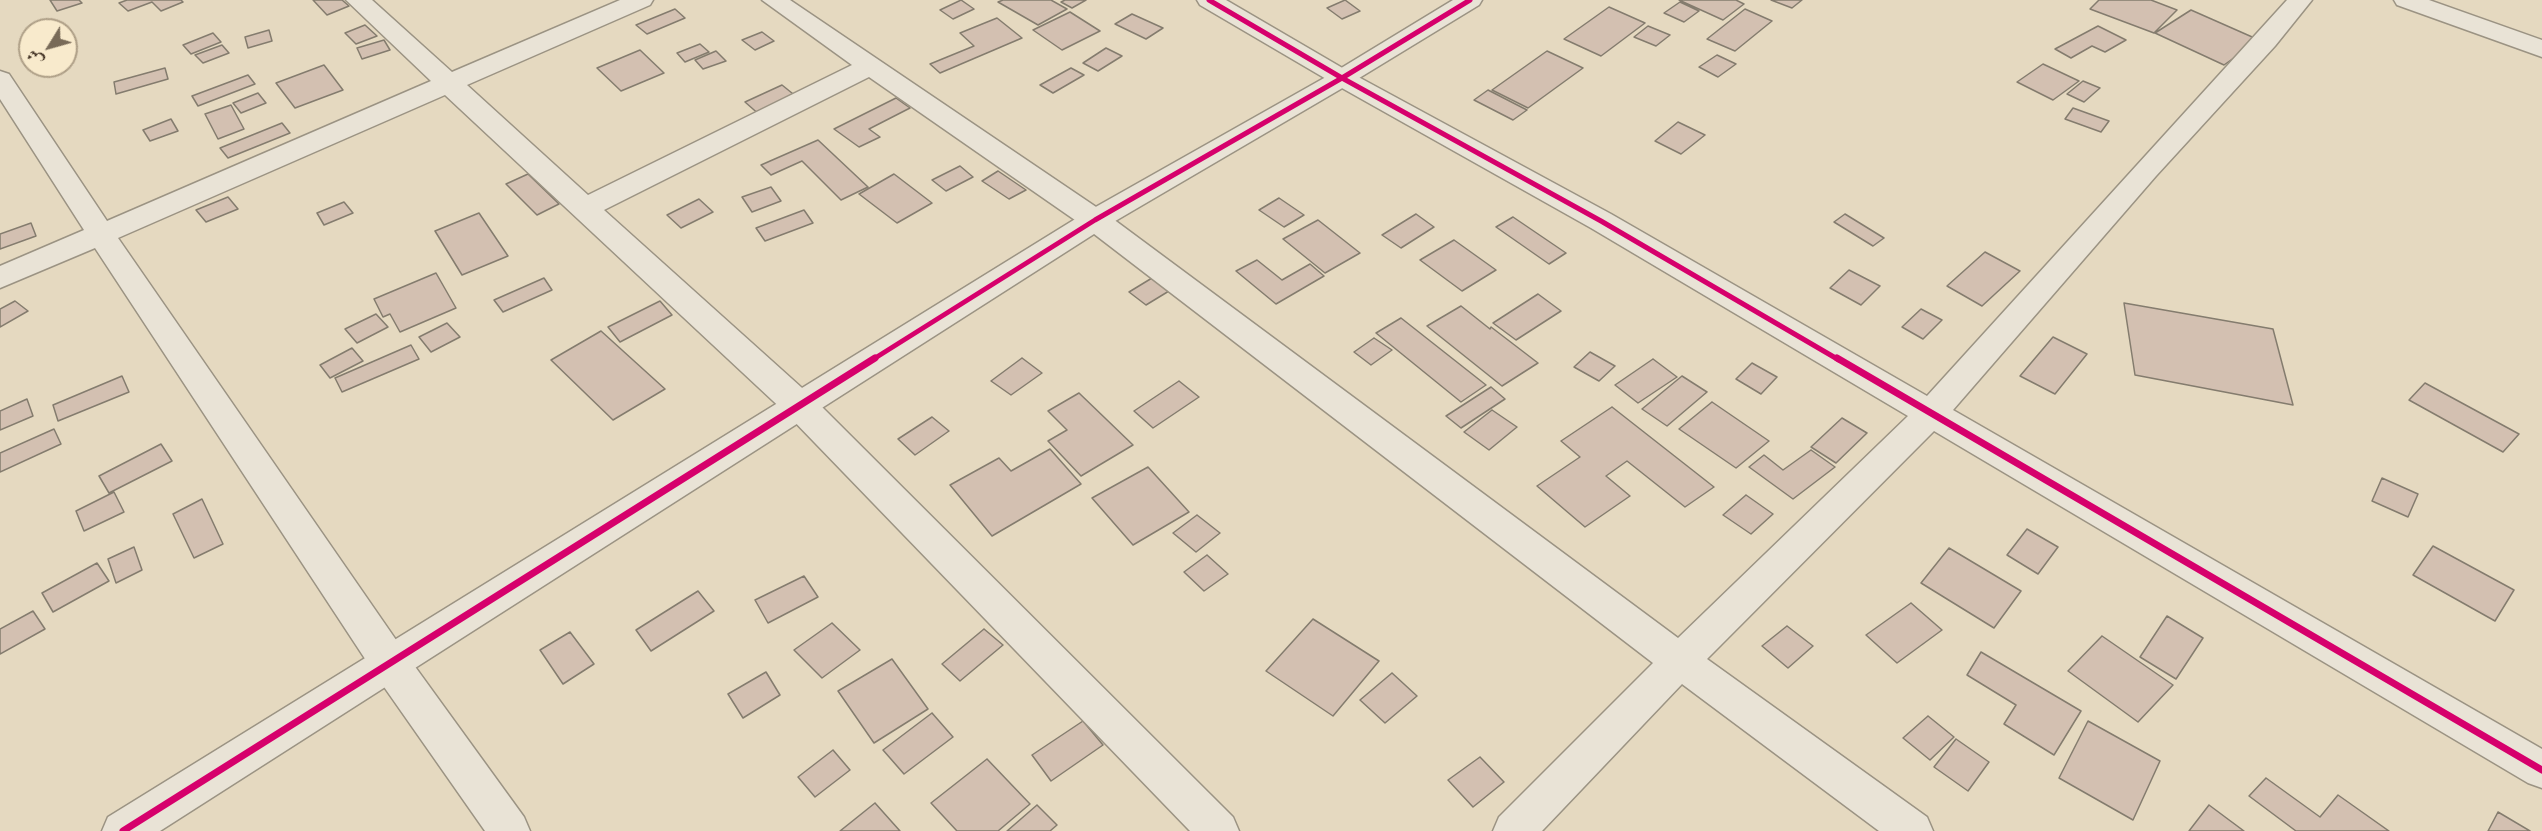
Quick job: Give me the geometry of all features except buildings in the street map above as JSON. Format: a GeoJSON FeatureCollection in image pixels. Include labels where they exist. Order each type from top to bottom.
{"type":"FeatureCollection","features":[{"type":"Feature","properties":{"kind":"street"},"geometry":{"type":"LineString","coordinates":[[358,0],[799,405],[1218,831]]}},
{"type":"Feature","properties":{"kind":"street"},"geometry":{"type":"LineString","coordinates":[[0,278],[641,0]]}},
{"type":"Feature","properties":{"kind":"street"},"geometry":{"type":"LineString","coordinates":[[774,0],[1095,220],[1680,661],[1912,831]]}},
{"type":"Feature","properties":{"kind":"street"},"geometry":{"type":"LineString","coordinates":[[1209,0],[1342,78],[1601,221],[2542,770]]}},
{"type":"Feature","properties":{"kind":"street"},"geometry":{"type":"LineString","coordinates":[[123,831],[1095,220],[1342,78],[1470,0]]}},
{"type":"Feature","properties":{"kind":"street"},"geometry":{"type":"LineString","coordinates":[[1514,831],[1680,661],[1931,413],[2146,170],[2266,41],[2300,0]]}},
{"type":"Feature","properties":{"kind":"street"},"geometry":{"type":"LineString","coordinates":[[2406,0],[2542,49]]}},
{"type":"Feature","properties":{"kind":"street"},"geometry":{"type":"LineString","coordinates":[[583,209],[870,66]]}},
{"type":"Feature","properties":{"kind":"street"},"geometry":{"type":"LineString","coordinates":[[0,79],[100,233],[389,662],[509,831]]}},
{"type":"Feature","properties":{"kind":"cycle path"},"geometry":{"type":"LineString","coordinates":[[1209,0],[1342,78],[1601,221],[2542,770]]}},
{"type":"Feature","properties":{"kind":"cycle path"},"geometry":{"type":"LineString","coordinates":[[123,831],[1095,220],[1342,78],[1470,0]]}}]}
